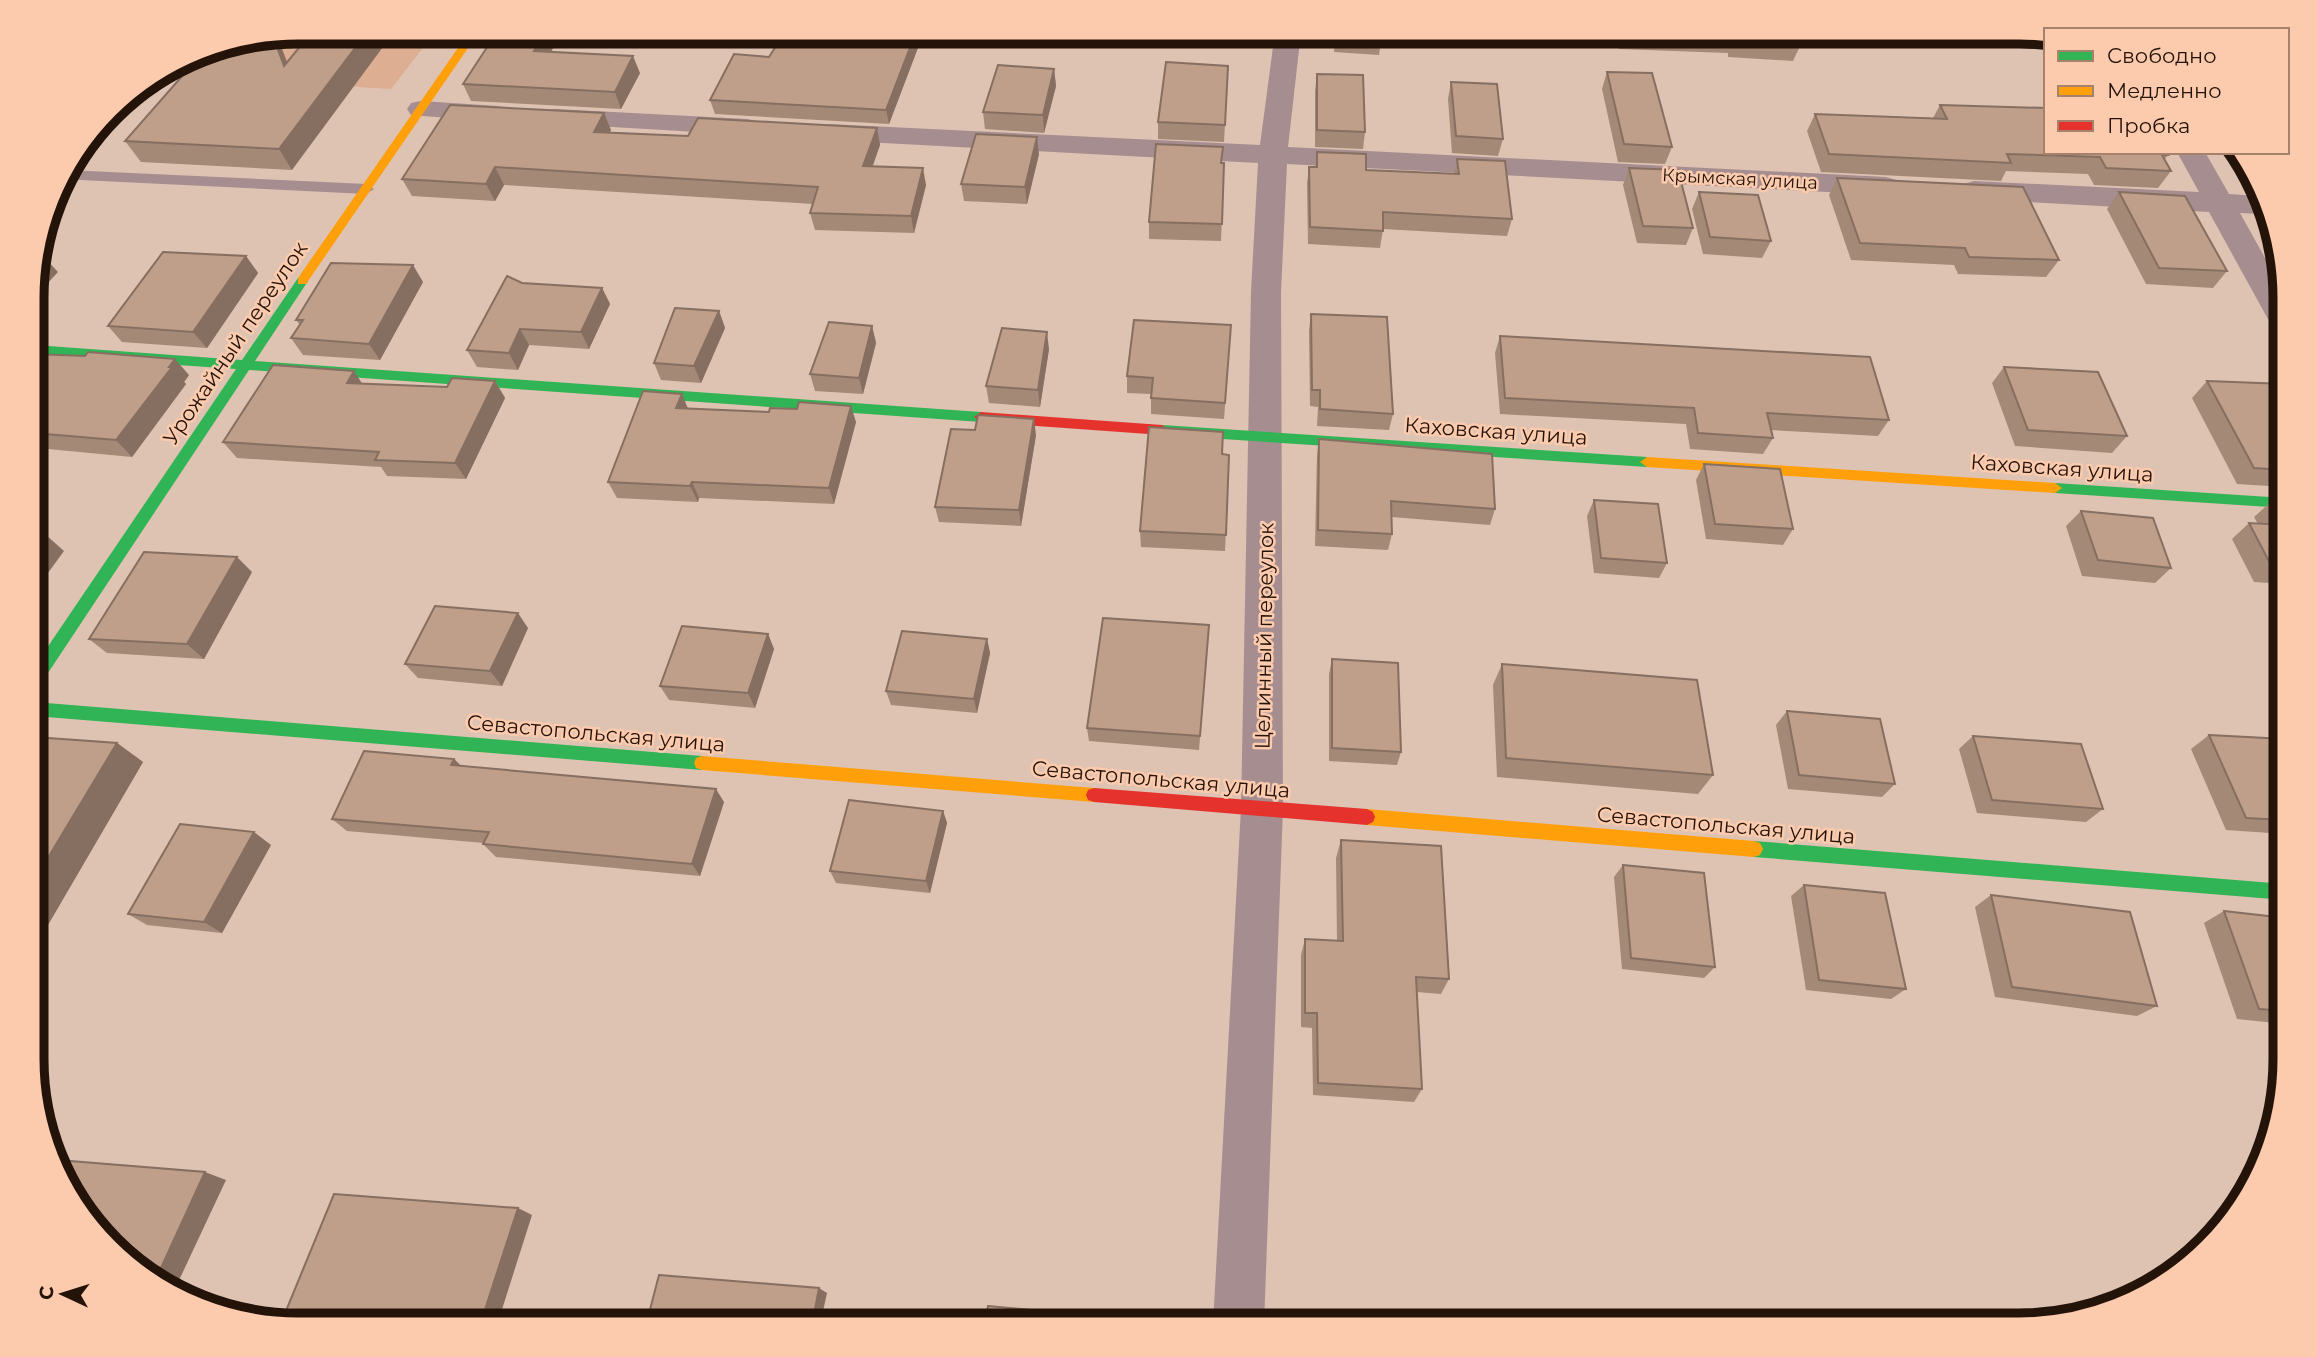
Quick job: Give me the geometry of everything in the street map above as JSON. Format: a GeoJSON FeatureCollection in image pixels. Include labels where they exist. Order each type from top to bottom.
{"type":"FeatureCollection","features":[{"type":"Feature","properties":{"kind":"street","name":"Урожайный переулок"},"geometry":{"type":"LineString","coordinates":[[44,665],[243,367],[466,44]]}},
{"type":"Feature","properties":{"kind":"street","name":"Целинный переулок"},"geometry":{"type":"LineString","coordinates":[[1239,1313],[1262,808],[1266,292],[1273,156],[1287,44]]}},
{"type":"Feature","properties":{"kind":"street","name":"Крымская улица"},"geometry":{"type":"LineString","coordinates":[[421,110],[1912,187]]}},
{"type":"Feature","properties":{"kind":"street"},"geometry":{"type":"LineString","coordinates":[[2192,154],[2273,301]]}},
{"type":"Feature","properties":{"kind":"street"},"geometry":{"type":"LineString","coordinates":[[1954,189],[2256,205]]}},
{"type":"Feature","properties":{"kind":"street","name":"Каховская улица"},"geometry":{"type":"LineString","coordinates":[[44,351],[1266,438],[2273,502]]}},
{"type":"Feature","properties":{"kind":"street","name":"Севастопольская улица"},"geometry":{"type":"LineString","coordinates":[[44,710],[2273,891]]}},
{"type":"Feature","properties":{"kind":"lane"},"geometry":{"type":"LineString","coordinates":[[76,175],[366,189]]}},
{"type":"Feature","properties":{"kind":"shaded area"},"geometry":{"type":"Polygon","coordinates":[[[426,44],[391,89],[175,76],[216,57],[265,46],[426,44]]]}},
{"type":"Feature","properties":{"kind":"building"},"geometry":{"type":"Polygon","coordinates":[[[302,44],[358,44],[279,149],[125,141],[189,68],[232,52],[276,45],[284,66],[302,44]]]}},
{"type":"Feature","properties":{"kind":"building"},"geometry":{"type":"Polygon","coordinates":[[[489,44],[538,44],[534,51],[633,56],[615,92],[463,84],[489,44]]]}},
{"type":"Feature","properties":{"kind":"building"},"geometry":{"type":"Polygon","coordinates":[[[777,44],[911,44],[886,110],[710,100],[734,54],[769,57],[777,44]]]}},
{"type":"Feature","properties":{"kind":"building"},"geometry":{"type":"Polygon","coordinates":[[[1166,62],[1228,66],[1225,125],[1158,122],[1166,62]]]}},
{"type":"Feature","properties":{"kind":"building"},"geometry":{"type":"Polygon","coordinates":[[[998,65],[1054,69],[1043,115],[983,112],[998,65]]]}},
{"type":"Feature","properties":{"kind":"building"},"geometry":{"type":"Polygon","coordinates":[[[1607,72],[1652,73],[1672,147],[1624,144],[1607,72]]]}},
{"type":"Feature","properties":{"kind":"building"},"geometry":{"type":"Polygon","coordinates":[[[1317,74],[1363,75],[1365,132],[1317,130],[1317,74]]]}},
{"type":"Feature","properties":{"kind":"building"},"geometry":{"type":"Polygon","coordinates":[[[1451,82],[1497,84],[1503,139],[1456,136],[1451,82]]]}},
{"type":"Feature","properties":{"kind":"building"},"geometry":{"type":"Polygon","coordinates":[[[450,105],[604,113],[594,132],[688,136],[698,118],[877,128],[863,166],[923,168],[911,216],[810,213],[818,187],[495,167],[486,184],[402,179],[450,105]]]}},
{"type":"Feature","properties":{"kind":"building"},"geometry":{"type":"Polygon","coordinates":[[[1940,105],[2044,108],[2044,154],[2167,154],[2162,155],[2171,171],[2106,168],[2100,157],[2007,154],[2011,163],[1829,154],[1815,114],[1947,119],[1940,105]]]}},
{"type":"Feature","properties":{"kind":"building"},"geometry":{"type":"Polygon","coordinates":[[[976,134],[1037,137],[1025,187],[961,184],[976,134]]]}},
{"type":"Feature","properties":{"kind":"building"},"geometry":{"type":"Polygon","coordinates":[[[1156,144],[1223,147],[1222,224],[1149,222],[1156,144]]]}},
{"type":"Feature","properties":{"kind":"building"},"geometry":{"type":"Polygon","coordinates":[[[1317,152],[1366,154],[1366,170],[1459,174],[1457,159],[1505,161],[1512,219],[1383,212],[1383,231],[1310,227],[1309,167],[1317,167],[1317,152]]]}},
{"type":"Feature","properties":{"kind":"building"},"geometry":{"type":"Polygon","coordinates":[[[1629,168],[1678,170],[1693,228],[1643,226],[1629,168]]]}},
{"type":"Feature","properties":{"kind":"building"},"geometry":{"type":"Polygon","coordinates":[[[1837,178],[2023,187],[2059,260],[1969,257],[1965,248],[1860,243],[1837,178]]]}},
{"type":"Feature","properties":{"kind":"building"},"geometry":{"type":"Polygon","coordinates":[[[1699,192],[1758,195],[1771,241],[1710,237],[1699,192]]]}},
{"type":"Feature","properties":{"kind":"building"},"geometry":{"type":"Polygon","coordinates":[[[2119,192],[2185,196],[2227,271],[2159,268],[2119,192]]]}},
{"type":"Feature","properties":{"kind":"building"},"geometry":{"type":"Polygon","coordinates":[[[163,252],[246,256],[193,332],[108,326],[163,252]]]}},
{"type":"Feature","properties":{"kind":"building"},"geometry":{"type":"Polygon","coordinates":[[[331,263],[413,265],[369,344],[291,338],[303,320],[296,320],[331,263]]]}},
{"type":"Feature","properties":{"kind":"building"},"geometry":{"type":"Polygon","coordinates":[[[507,276],[522,283],[602,288],[581,332],[520,329],[509,353],[467,350],[507,276]]]}},
{"type":"Feature","properties":{"kind":"building"},"geometry":{"type":"Polygon","coordinates":[[[675,308],[719,311],[694,366],[654,363],[675,308]]]}},
{"type":"Feature","properties":{"kind":"building"},"geometry":{"type":"Polygon","coordinates":[[[1311,314],[1387,317],[1393,414],[1320,409],[1320,390],[1312,390],[1311,314]]]}},
{"type":"Feature","properties":{"kind":"building"},"geometry":{"type":"Polygon","coordinates":[[[1134,320],[1231,325],[1225,403],[1151,398],[1153,378],[1127,376],[1134,320]]]}},
{"type":"Feature","properties":{"kind":"building"},"geometry":{"type":"Polygon","coordinates":[[[829,322],[872,326],[859,378],[810,374],[829,322]]]}},
{"type":"Feature","properties":{"kind":"building"},"geometry":{"type":"Polygon","coordinates":[[[1002,328],[1047,332],[1038,390],[986,386],[1002,328]]]}},
{"type":"Feature","properties":{"kind":"building"},"geometry":{"type":"Polygon","coordinates":[[[1500,336],[1870,357],[1889,420],[1767,413],[1773,438],[1698,433],[1694,408],[1505,398],[1500,336]]]}},
{"type":"Feature","properties":{"kind":"building"},"geometry":{"type":"Polygon","coordinates":[[[88,352],[175,359],[169,367],[172,367],[116,440],[44,434],[44,354],[85,356],[88,352]]]}},
{"type":"Feature","properties":{"kind":"building"},"geometry":{"type":"Polygon","coordinates":[[[273,365],[354,371],[347,383],[447,387],[452,378],[495,381],[455,463],[375,460],[379,452],[223,442],[273,365]]]}},
{"type":"Feature","properties":{"kind":"building"},"geometry":{"type":"Polygon","coordinates":[[[2004,367],[2098,372],[2127,436],[2028,430],[2004,367]]]}},
{"type":"Feature","properties":{"kind":"building"},"geometry":{"type":"Polygon","coordinates":[[[2207,381],[2273,384],[2273,469],[2254,468],[2207,381]]]}},
{"type":"Feature","properties":{"kind":"building"},"geometry":{"type":"Polygon","coordinates":[[[643,391],[682,394],[676,408],[769,412],[770,408],[797,409],[799,402],[851,406],[829,488],[692,482],[690,486],[608,482],[643,391]]]}},
{"type":"Feature","properties":{"kind":"building"},"geometry":{"type":"Polygon","coordinates":[[[978,415],[1034,419],[1019,510],[935,507],[951,429],[975,430],[978,415]]]}},
{"type":"Feature","properties":{"kind":"building"},"geometry":{"type":"Polygon","coordinates":[[[1149,427],[1223,432],[1222,454],[1229,455],[1226,535],[1140,531],[1149,427]]]}},
{"type":"Feature","properties":{"kind":"building"},"geometry":{"type":"Polygon","coordinates":[[[1319,439],[1492,454],[1495,509],[1391,501],[1392,534],[1318,530],[1319,439]]]}},
{"type":"Feature","properties":{"kind":"building"},"geometry":{"type":"Polygon","coordinates":[[[1704,464],[1780,469],[1793,529],[1715,524],[1704,464]]]}},
{"type":"Feature","properties":{"kind":"building"},"geometry":{"type":"Polygon","coordinates":[[[1594,500],[1658,504],[1667,563],[1601,558],[1594,500]]]}},
{"type":"Feature","properties":{"kind":"building"},"geometry":{"type":"Polygon","coordinates":[[[2081,511],[2153,518],[2171,568],[2098,560],[2081,511]]]}},
{"type":"Feature","properties":{"kind":"building"},"geometry":{"type":"Polygon","coordinates":[[[2249,523],[2273,524],[2273,567],[2272,567],[2249,523]]]}},
{"type":"Feature","properties":{"kind":"building"},"geometry":{"type":"Polygon","coordinates":[[[144,552],[237,557],[187,644],[89,639],[144,552]]]}},
{"type":"Feature","properties":{"kind":"building"},"geometry":{"type":"Polygon","coordinates":[[[435,606],[518,613],[490,671],[405,664],[435,606]]]}},
{"type":"Feature","properties":{"kind":"building"},"geometry":{"type":"Polygon","coordinates":[[[1103,618],[1209,625],[1200,736],[1087,728],[1103,618]]]}},
{"type":"Feature","properties":{"kind":"building"},"geometry":{"type":"Polygon","coordinates":[[[682,626],[768,634],[748,693],[660,686],[682,626]]]}},
{"type":"Feature","properties":{"kind":"building"},"geometry":{"type":"Polygon","coordinates":[[[902,631],[987,639],[974,699],[886,691],[902,631]]]}},
{"type":"Feature","properties":{"kind":"building"},"geometry":{"type":"Polygon","coordinates":[[[1332,659],[1398,663],[1401,752],[1332,748],[1332,659]]]}},
{"type":"Feature","properties":{"kind":"building"},"geometry":{"type":"Polygon","coordinates":[[[1502,664],[1697,680],[1713,775],[1506,758],[1502,664]]]}},
{"type":"Feature","properties":{"kind":"building"},"geometry":{"type":"Polygon","coordinates":[[[1787,711],[1880,719],[1895,784],[1799,775],[1787,711]]]}},
{"type":"Feature","properties":{"kind":"building"},"geometry":{"type":"Polygon","coordinates":[[[2209,735],[2273,738],[2273,819],[2246,818],[2209,735]]]}},
{"type":"Feature","properties":{"kind":"building"},"geometry":{"type":"Polygon","coordinates":[[[1973,736],[2081,744],[2103,809],[1992,800],[1973,736]]]}},
{"type":"Feature","properties":{"kind":"building"},"geometry":{"type":"Polygon","coordinates":[[[44,738],[117,743],[44,864],[44,738]]]}},
{"type":"Feature","properties":{"kind":"building"},"geometry":{"type":"Polygon","coordinates":[[[364,751],[454,759],[451,765],[716,789],[692,864],[483,844],[489,832],[332,819],[364,751]]]}},
{"type":"Feature","properties":{"kind":"building"},"geometry":{"type":"Polygon","coordinates":[[[849,800],[943,811],[926,881],[830,871],[849,800]]]}},
{"type":"Feature","properties":{"kind":"building"},"geometry":{"type":"Polygon","coordinates":[[[180,824],[254,832],[204,922],[128,914],[180,824]]]}},
{"type":"Feature","properties":{"kind":"building"},"geometry":{"type":"Polygon","coordinates":[[[1341,840],[1441,846],[1449,979],[1416,977],[1422,1089],[1318,1083],[1317,1013],[1305,1013],[1305,939],[1343,941],[1341,840]]]}},
{"type":"Feature","properties":{"kind":"building"},"geometry":{"type":"Polygon","coordinates":[[[1623,865],[1704,873],[1715,967],[1631,958],[1623,865]]]}},
{"type":"Feature","properties":{"kind":"building"},"geometry":{"type":"Polygon","coordinates":[[[1804,885],[1885,893],[1906,989],[1819,980],[1804,885]]]}},
{"type":"Feature","properties":{"kind":"building"},"geometry":{"type":"Polygon","coordinates":[[[1991,895],[2130,912],[2157,1006],[2012,987],[1991,895]]]}},
{"type":"Feature","properties":{"kind":"building"},"geometry":{"type":"Polygon","coordinates":[[[2224,911],[2273,917],[2273,1010],[2259,1009],[2224,911]]]}},
{"type":"Feature","properties":{"kind":"building"},"geometry":{"type":"Polygon","coordinates":[[[65,1161],[205,1172],[159,1272],[130,1250],[107,1227],[78,1186],[65,1161]]]}},
{"type":"Feature","properties":{"kind":"building"},"geometry":{"type":"Polygon","coordinates":[[[334,1194],[518,1208],[484,1313],[285,1313],[334,1194]]]}},
{"type":"Feature","properties":{"kind":"building"},"geometry":{"type":"Polygon","coordinates":[[[659,1275],[819,1288],[814,1313],[649,1313],[659,1275]]]}},
{"type":"Feature","properties":{"kind":"building"},"geometry":{"type":"Polygon","coordinates":[[[988,1306],[1065,1313],[987,1313],[988,1306]]]}},
{"type":"Feature","properties":{"kind":"traffic: fast"},"geometry":{"type":"LineString","coordinates":[[44,665],[302,281]]}},
{"type":"Feature","properties":{"kind":"traffic: fast"},"geometry":{"type":"LineString","coordinates":[[44,351],[981,417]]}},
{"type":"Feature","properties":{"kind":"traffic: fast"},"geometry":{"type":"LineString","coordinates":[[1162,430],[1647,462]]}},
{"type":"Feature","properties":{"kind":"traffic: fast"},"geometry":{"type":"LineString","coordinates":[[2055,488],[2273,502]]}},
{"type":"Feature","properties":{"kind":"traffic: fast"},"geometry":{"type":"LineString","coordinates":[[44,710],[702,763]]}},
{"type":"Feature","properties":{"kind":"traffic: fast"},"geometry":{"type":"LineString","coordinates":[[1754,849],[2273,891]]}},
{"type":"Feature","properties":{"kind":"traffic: slow"},"geometry":{"type":"LineString","coordinates":[[302,281],[466,44]]}},
{"type":"Feature","properties":{"kind":"traffic: slow"},"geometry":{"type":"LineString","coordinates":[[1647,462],[2055,488]]}},
{"type":"Feature","properties":{"kind":"traffic: slow"},"geometry":{"type":"LineString","coordinates":[[702,763],[1094,795]]}},
{"type":"Feature","properties":{"kind":"traffic: slow"},"geometry":{"type":"LineString","coordinates":[[1367,817],[1754,849]]}},
{"type":"Feature","properties":{"kind":"traffic: jam"},"geometry":{"type":"LineString","coordinates":[[981,417],[1162,430]]}},
{"type":"Feature","properties":{"kind":"traffic: jam"},"geometry":{"type":"LineString","coordinates":[[1094,795],[1367,817]]}}]}
